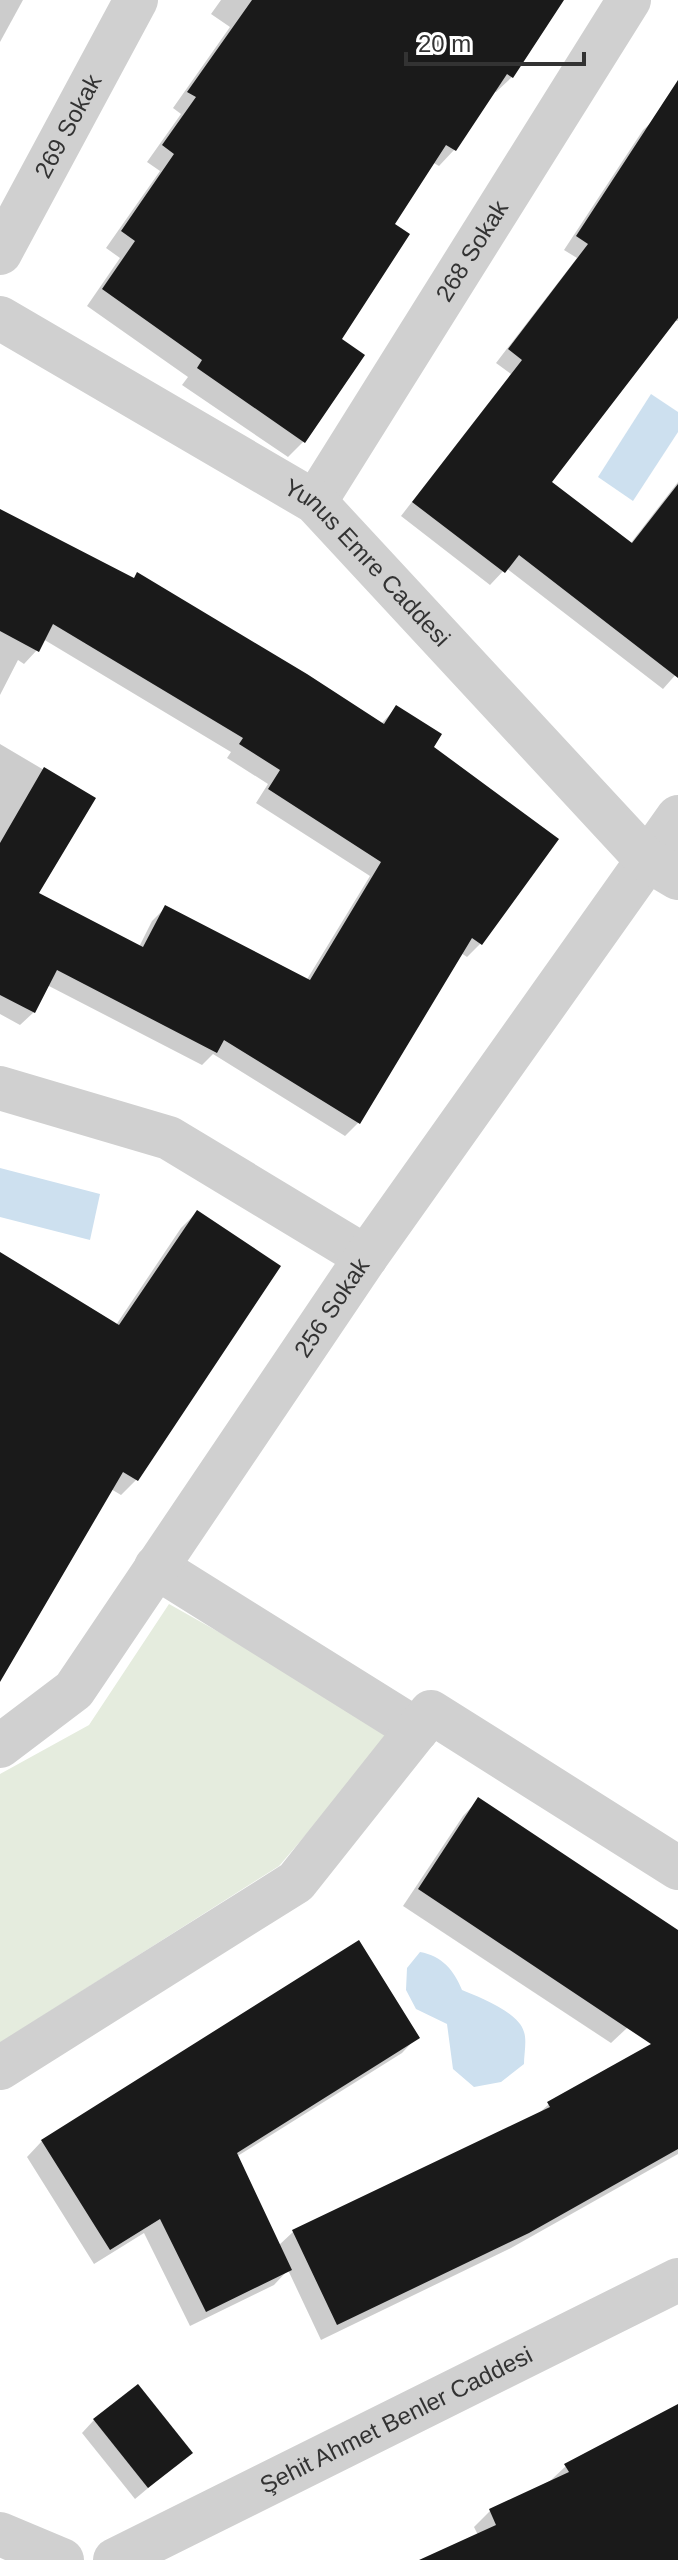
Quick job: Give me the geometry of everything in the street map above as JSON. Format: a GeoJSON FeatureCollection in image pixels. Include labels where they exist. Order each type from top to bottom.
{"type":"FeatureCollection","features":[{"type":"Feature","properties":{"kind":"street","name":"269 Sokak"},"geometry":{"type":"LineString","coordinates":[[0,253],[136,0]]}},
{"type":"Feature","properties":{"kind":"street","name":"268 Sokak"},"geometry":{"type":"LineString","coordinates":[[315,502],[629,0]]}},
{"type":"Feature","properties":{"kind":"street","name":"Yunus Emre Caddesi"},"geometry":{"type":"LineString","coordinates":[[0,318],[315,502],[662,868]]}},
{"type":"Feature","properties":{"kind":"street","name":"256 Sokak"},"geometry":{"type":"LineString","coordinates":[[3,1745],[74,1690],[366,1257],[662,868],[678,817]]}},
{"type":"Feature","properties":{"kind":"street"},"geometry":{"type":"LineString","coordinates":[[0,1088],[169,1138],[366,1257]]}},
{"type":"Feature","properties":{"kind":"street"},"geometry":{"type":"LineString","coordinates":[[156,1567],[417,1730]]}},
{"type":"Feature","properties":{"kind":"street"},"geometry":{"type":"LineString","coordinates":[[0,2068],[296,1882],[431,1712],[678,1868]]}},
{"type":"Feature","properties":{"kind":"street","name":"Şehit Ahmet Benler Caddesi"},"geometry":{"type":"LineString","coordinates":[[115,2560],[678,2280]]}},
{"type":"Feature","properties":{"kind":"street"},"geometry":{"type":"LineString","coordinates":[[0,2534],[62,2560]]}},
{"type":"Feature","properties":{"kind":"shaded area"},"geometry":{"type":"Polygon","coordinates":[[[169,1604],[395,1731],[279,1866],[0,2043],[0,1774],[89,1725],[169,1604]]]}},
{"type":"Feature","properties":{"kind":"water"},"geometry":{"type":"Polygon","coordinates":[[[651,394],[678,412],[678,432],[633,501],[598,477],[651,394]]]}},
{"type":"Feature","properties":{"kind":"water"},"geometry":{"type":"Polygon","coordinates":[[[0,1168],[100,1194],[90,1240],[0,1217],[0,1168]]]}},
{"type":"Feature","properties":{"kind":"water"},"geometry":{"type":"Polygon","coordinates":[[[420,1952],[446,1965],[462,1990],[498,2006],[521,2025],[525,2039],[524,2064],[501,2082],[474,2087],[453,2069],[447,2024],[416,2009],[406,1990],[407,1968],[420,1952]]]}},
{"type":"Feature","properties":{"kind":"building"},"geometry":{"type":"Polygon","coordinates":[[[252,0],[564,0],[513,78],[507,74],[456,151],[446,145],[395,224],[410,234],[342,339],[365,355],[305,443],[197,368],[202,360],[102,289],[135,241],[121,231],[174,154],[162,145],[196,97],[187,92],[252,0]]]}},
{"type":"Feature","properties":{"kind":"building"},"geometry":{"type":"Polygon","coordinates":[[[678,80],[678,318],[552,482],[632,543],[678,484],[678,678],[519,555],[505,573],[412,502],[522,360],[508,349],[588,244],[576,236],[678,80]]]}},
{"type":"Feature","properties":{"kind":"building"},"geometry":{"type":"Polygon","coordinates":[[[0,509],[134,578],[137,572],[384,724],[396,705],[442,734],[434,747],[559,839],[482,945],[472,938],[360,1124],[224,1040],[217,1053],[57,970],[35,1013],[0,995],[0,843],[44,767],[96,798],[39,893],[143,947],[165,905],[310,980],[381,862],[268,789],[280,770],[239,744],[243,738],[53,624],[39,652],[0,631],[0,509]]]}},
{"type":"Feature","properties":{"kind":"building"},"geometry":{"type":"Polygon","coordinates":[[[197,1210],[281,1266],[138,1481],[123,1472],[0,1682],[0,1252],[119,1325],[197,1210]]]}},
{"type":"Feature","properties":{"kind":"building"},"geometry":{"type":"Polygon","coordinates":[[[478,1797],[678,1930],[678,2149],[529,2233],[337,2325],[292,2230],[550,2107],[547,2102],[651,2044],[418,1889],[478,1797]]]}},
{"type":"Feature","properties":{"kind":"building"},"geometry":{"type":"Polygon","coordinates":[[[359,1940],[420,2038],[237,2153],[292,2270],[206,2312],[160,2219],[110,2250],[41,2140],[359,1940]]]}},
{"type":"Feature","properties":{"kind":"building"},"geometry":{"type":"Polygon","coordinates":[[[138,2384],[193,2453],[148,2488],[93,2419],[138,2384]]]}},
{"type":"Feature","properties":{"kind":"building"},"geometry":{"type":"Polygon","coordinates":[[[678,2404],[678,2560],[419,2560],[496,2525],[489,2509],[569,2472],[564,2464],[678,2404]]]}}]}
